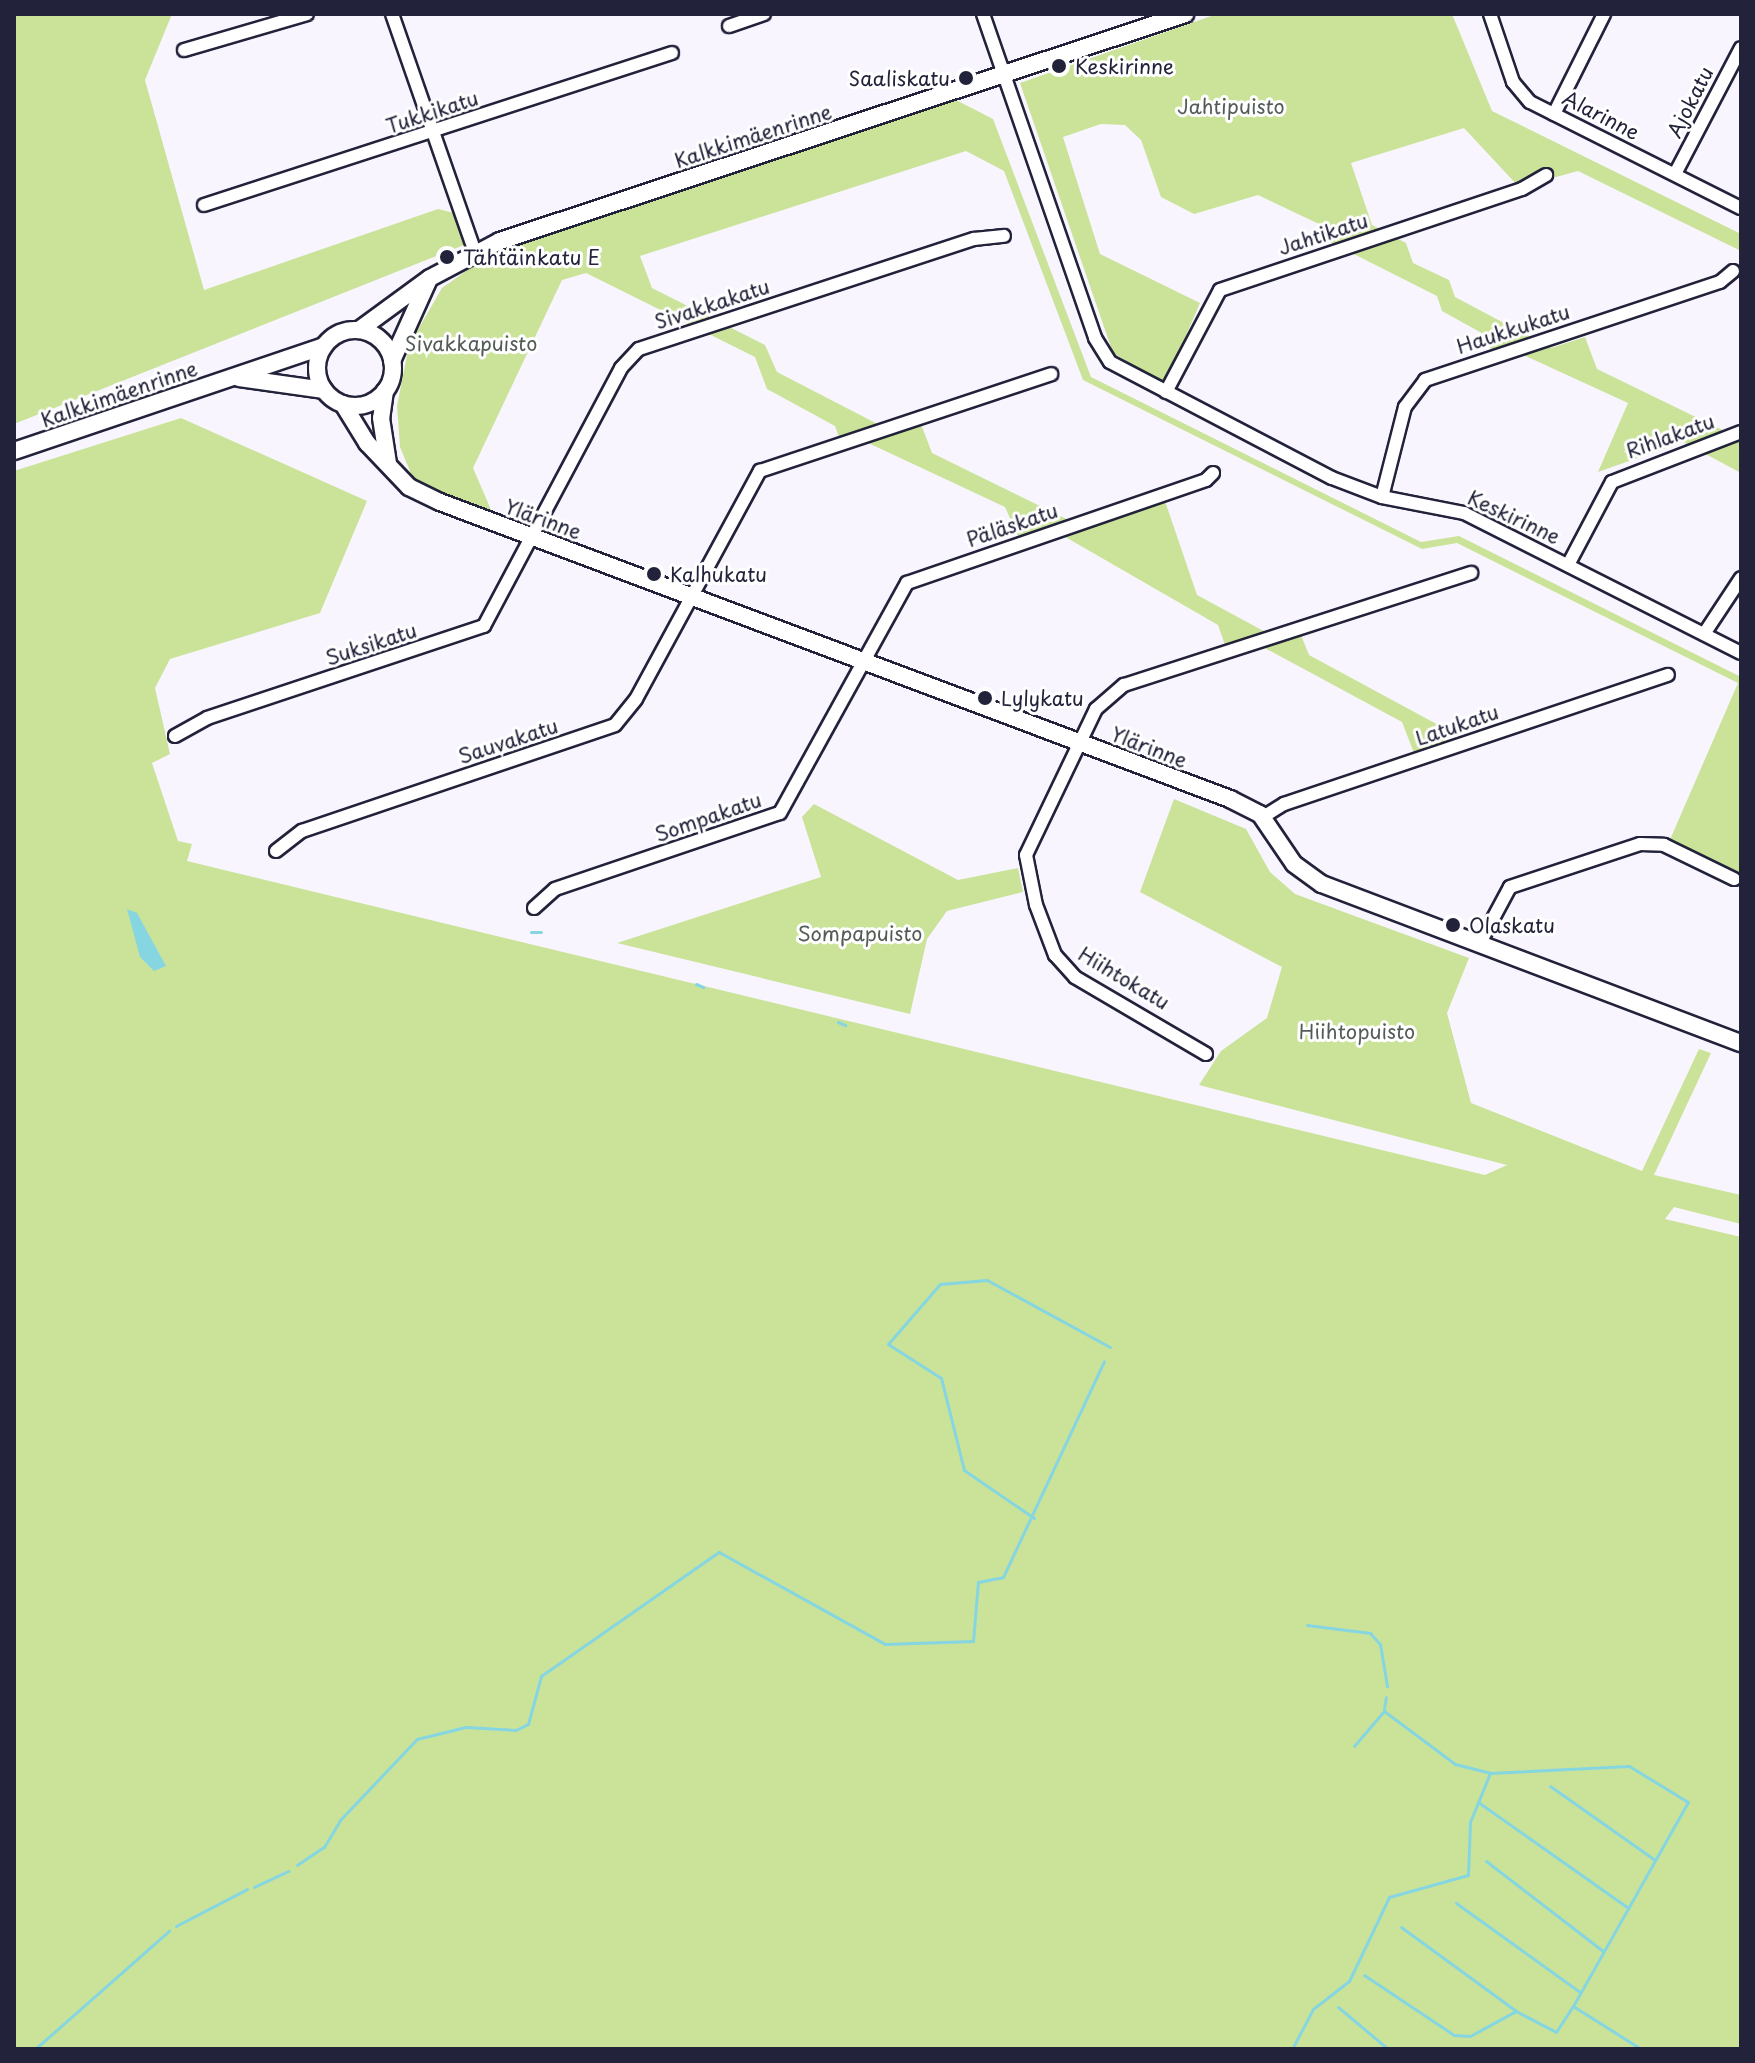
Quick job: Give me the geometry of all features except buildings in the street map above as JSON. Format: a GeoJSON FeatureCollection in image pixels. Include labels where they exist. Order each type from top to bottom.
{"type":"FeatureCollection","features":[{"type":"Feature","properties":{"kind":"street"},"geometry":{"type":"LineString","coordinates":[[184,50],[307,14]]}},
{"type":"Feature","properties":{"kind":"street"},"geometry":{"type":"LineString","coordinates":[[392,14],[475,253]]}},
{"type":"Feature","properties":{"kind":"street"},"geometry":{"type":"LineString","coordinates":[[729,26],[764,14]]}},
{"type":"Feature","properties":{"kind":"street"},"geometry":{"type":"LineString","coordinates":[[983,14],[1004,74]]}},
{"type":"Feature","properties":{"kind":"street","name":"Kalkkimäenrinne"},"geometry":{"type":"LineString","coordinates":[[359,330],[430,278],[475,253],[1185,14]]}},
{"type":"Feature","properties":{"kind":"street","name":"Alarinne"},"geometry":{"type":"LineString","coordinates":[[1490,14],[1518,90],[1554,114],[1741,208]]}},
{"type":"Feature","properties":{"kind":"street"},"geometry":{"type":"LineString","coordinates":[[1554,114],[1604,14]]}},
{"type":"Feature","properties":{"kind":"street","name":"Ajokatu"},"geometry":{"type":"LineString","coordinates":[[1675,174],[1741,48]]}},
{"type":"Feature","properties":{"kind":"street","name":"Tukkikatu"},"geometry":{"type":"LineString","coordinates":[[204,205],[672,53]]}},
{"type":"Feature","properties":{"kind":"street","name":"Keskirinne"},"geometry":{"type":"LineString","coordinates":[[1004,74],[1100,349],[1119,368],[1382,497],[1464,513],[1741,653]]}},
{"type":"Feature","properties":{"kind":"street","name":"Jahtikatu"},"geometry":{"type":"LineString","coordinates":[[1166,392],[1220,290],[1522,189],[1546,175]]}},
{"type":"Feature","properties":{"kind":"street","name":"Sivakkakatu"},"geometry":{"type":"LineString","coordinates":[[535,537],[621,368],[639,349],[974,239],[1004,236]]}},
{"type":"Feature","properties":{"kind":"street","name":"Haukkukatu"},"geometry":{"type":"LineString","coordinates":[[1382,497],[1405,407],[1425,380],[1720,282],[1733,271]]}},
{"type":"Feature","properties":{"kind":"street"},"geometry":{"type":"LineString","coordinates":[[388,465],[381,418],[385,391],[392,361],[430,278]]}},
{"type":"Feature","properties":{"kind":"street"},"geometry":{"type":"LineString","coordinates":[[385,391],[366,405],[343,404],[324,390],[317,368],[324,346],[343,332],[359,330],[380,340],[392,361]]}},
{"type":"Feature","properties":{"kind":"street","name":"Kalkkimäenrinne"},"geometry":{"type":"LineString","coordinates":[[14,451],[324,346]]}},
{"type":"Feature","properties":{"kind":"street"},"geometry":{"type":"LineString","coordinates":[[690,595],[760,471],[1051,374]]}},
{"type":"Feature","properties":{"kind":"street","name":"Kalkkimäenrinne"},"geometry":{"type":"LineString","coordinates":[[237,377],[324,390]]}},
{"type":"Feature","properties":{"kind":"street","name":"Ylärinne"},"geometry":{"type":"LineString","coordinates":[[343,404],[388,465],[427,496],[1080,742],[1263,817]]}},
{"type":"Feature","properties":{"kind":"street","name":"Rihlakatu"},"geometry":{"type":"LineString","coordinates":[[1568,565],[1612,482],[1741,432]]}},
{"type":"Feature","properties":{"kind":"street","name":"Päläskatu"},"geometry":{"type":"LineString","coordinates":[[863,661],[907,583],[1206,480],[1213,473]]}},
{"type":"Feature","properties":{"kind":"street","name":"Suksikatu"},"geometry":{"type":"LineString","coordinates":[[175,736],[207,718],[477,630],[494,616],[535,537]]}},
{"type":"Feature","properties":{"kind":"street"},"geometry":{"type":"LineString","coordinates":[[1080,742],[1102,701],[1124,685],[1471,573]]}},
{"type":"Feature","properties":{"kind":"street"},"geometry":{"type":"LineString","coordinates":[[1704,634],[1741,578]]}},
{"type":"Feature","properties":{"kind":"street","name":"Sauvakatu"},"geometry":{"type":"LineString","coordinates":[[276,851],[302,831],[615,725],[636,699],[690,595]]}},
{"type":"Feature","properties":{"kind":"street","name":"Sompakatu"},"geometry":{"type":"LineString","coordinates":[[534,908],[555,889],[780,813],[863,661]]}},
{"type":"Feature","properties":{"kind":"street","name":"Latukatu"},"geometry":{"type":"LineString","coordinates":[[1263,817],[1284,804],[1668,675]]}},
{"type":"Feature","properties":{"kind":"street","name":"Hiihtokatu"},"geometry":{"type":"LineString","coordinates":[[1080,742],[1026,855],[1049,942],[1075,977],[1206,1054]]}},
{"type":"Feature","properties":{"kind":"street"},"geometry":{"type":"LineString","coordinates":[[1263,817],[1294,864],[1322,884],[1481,941],[1741,1043]]}},
{"type":"Feature","properties":{"kind":"street"},"geometry":{"type":"LineString","coordinates":[[1481,941],[1510,887],[1640,844],[1664,845],[1734,879]]}},
{"type":"Feature","properties":{"kind":"green space"},"geometry":{"type":"Polygon","coordinates":[[[14,14],[172,14],[145,80],[204,290],[438,209],[454,213],[464,245],[14,424],[14,14]]]}},
{"type":"Feature","properties":{"kind":"green space","name":"Jahtipuisto"},"geometry":{"type":"Polygon","coordinates":[[[1217,14],[1452,14],[1492,111],[1741,234],[1741,251],[1578,171],[1519,187],[1464,128],[1351,163],[1372,225],[1406,243],[1413,263],[1449,280],[1455,297],[1551,348],[1585,337],[1597,369],[1741,439],[1741,473],[1683,442],[1598,472],[1628,403],[1504,346],[1491,350],[1487,336],[1442,311],[1437,296],[1326,240],[1321,225],[1258,195],[1194,214],[1161,197],[1141,140],[1125,125],[1101,124],[1063,137],[1100,254],[1200,303],[1165,384],[1113,353],[1020,83],[1217,14]]]}},
{"type":"Feature","properties":{"kind":"green space","name":"Sivakkapuisto"},"geometry":{"type":"Polygon","coordinates":[[[956,100],[993,119],[1091,377],[1421,542],[1459,536],[1741,677],[1741,874],[1669,842],[1738,683],[1457,543],[1422,549],[1083,380],[1004,171],[966,151],[640,256],[652,288],[765,345],[777,372],[893,432],[921,424],[932,453],[1085,528],[1165,501],[1197,595],[1282,641],[1301,635],[1309,655],[1442,727],[1448,743],[1414,753],[1402,722],[1248,639],[1225,645],[1218,625],[1048,527],[1018,536],[1005,507],[849,434],[839,437],[835,426],[767,389],[755,357],[586,273],[562,280],[473,468],[492,512],[431,491],[412,476],[400,447],[397,406],[409,345],[442,288],[492,253],[956,100]]]}},
{"type":"Feature","properties":{"kind":"green space","name":"Hiihtopuisto"},"geometry":{"type":"Polygon","coordinates":[[[181,418],[367,501],[320,613],[170,659],[155,688],[170,754],[152,763],[178,841],[192,844],[187,861],[1485,1175],[1507,1165],[1199,1085],[1221,1051],[1267,1018],[1282,967],[1140,892],[1174,799],[1246,829],[1270,872],[1295,894],[1469,958],[1447,1013],[1471,1103],[1642,1171],[1699,1049],[1711,1053],[1654,1175],[1741,1195],[1741,1224],[1674,1207],[1665,1219],[1741,1237],[1741,2049],[14,2049],[14,471],[181,418]]]}},
{"type":"Feature","properties":{"kind":"green space","name":"Sompapuisto"},"geometry":{"type":"Polygon","coordinates":[[[814,804],[958,880],[1018,868],[1023,892],[947,911],[927,939],[910,1014],[617,943],[821,877],[802,817],[814,804]]]}},
{"type":"Feature","properties":{"kind":"water"},"geometry":{"type":"Polygon","coordinates":[[[127,909],[137,913],[166,966],[154,971],[140,957],[127,909]]]}},
{"type":"Feature","properties":{"kind":"waterway"},"geometry":{"type":"LineString","coordinates":[[531,932],[541,932]]}},
{"type":"Feature","properties":{"kind":"waterway"},"geometry":{"type":"LineString","coordinates":[[696,984],[703,987]]}},
{"type":"Feature","properties":{"kind":"waterway"},"geometry":{"type":"LineString","coordinates":[[838,1022],[845,1025]]}},
{"type":"Feature","properties":{"kind":"waterway"},"geometry":{"type":"LineString","coordinates":[[1034,1518],[964,1470],[941,1378],[888,1344],[940,1284],[987,1280],[1110,1347]]}},
{"type":"Feature","properties":{"kind":"waterway"},"geometry":{"type":"LineString","coordinates":[[297,1865],[324,1847],[340,1820],[417,1739],[466,1727],[516,1730],[528,1724],[541,1676],[719,1552],[885,1644],[973,1641],[978,1582],[1003,1577],[1104,1361]]}},
{"type":"Feature","properties":{"kind":"waterway"},"geometry":{"type":"LineString","coordinates":[[1307,1625],[1370,1633],[1380,1644],[1387,1686]]}},
{"type":"Feature","properties":{"kind":"waterway"},"geometry":{"type":"LineString","coordinates":[[1384,1709],[1386,1697]]}},
{"type":"Feature","properties":{"kind":"waterway"},"geometry":{"type":"LineString","coordinates":[[1354,1746],[1384,1711],[1455,1764],[1490,1773],[1629,1766],[1688,1802],[1573,2006],[1641,2049]]}},
{"type":"Feature","properties":{"kind":"waterway"},"geometry":{"type":"LineString","coordinates":[[1292,2049],[1313,2009],[1349,1981],[1389,1897],[1468,1875],[1470,1822],[1490,1773]]}},
{"type":"Feature","properties":{"kind":"waterway"},"geometry":{"type":"LineString","coordinates":[[1550,1786],[1655,1860]]}},
{"type":"Feature","properties":{"kind":"waterway"},"geometry":{"type":"LineString","coordinates":[[1478,1802],[1628,1908]]}},
{"type":"Feature","properties":{"kind":"waterway"},"geometry":{"type":"LineString","coordinates":[[1486,1861],[1603,1951]]}},
{"type":"Feature","properties":{"kind":"waterway"},"geometry":{"type":"LineString","coordinates":[[254,1887],[288,1871]]}},
{"type":"Feature","properties":{"kind":"waterway"},"geometry":{"type":"LineString","coordinates":[[176,1926],[247,1889]]}},
{"type":"Feature","properties":{"kind":"waterway"},"geometry":{"type":"LineString","coordinates":[[1456,1903],[1580,1992]]}},
{"type":"Feature","properties":{"kind":"waterway"},"geometry":{"type":"LineString","coordinates":[[1401,1927],[1516,2011]]}},
{"type":"Feature","properties":{"kind":"waterway"},"geometry":{"type":"LineString","coordinates":[[35,2049],[169,1931]]}},
{"type":"Feature","properties":{"kind":"waterway"},"geometry":{"type":"LineString","coordinates":[[1364,1975],[1454,2035],[1470,2036],[1516,2011],[1556,2032],[1572,2007]]}},
{"type":"Feature","properties":{"kind":"waterway"},"geometry":{"type":"LineString","coordinates":[[1338,2007],[1388,2049]]}},
{"type":"Feature","properties":{"kind":"place","name":"Keskirinne"},"geometry":{"type":"Point","coordinates":[1059,66]}},
{"type":"Feature","properties":{"kind":"place","name":"Saaliskatu"},"geometry":{"type":"Point","coordinates":[966,78]}},
{"type":"Feature","properties":{"kind":"place","name":"Tähtäinkatu E"},"geometry":{"type":"Point","coordinates":[447,257]}},
{"type":"Feature","properties":{"kind":"place","name":"Kalhukatu"},"geometry":{"type":"Point","coordinates":[654,574]}},
{"type":"Feature","properties":{"kind":"place","name":"Lylykatu"},"geometry":{"type":"Point","coordinates":[985,698]}},
{"type":"Feature","properties":{"kind":"place","name":"Olaskatu"},"geometry":{"type":"Point","coordinates":[1453,925]}}]}
